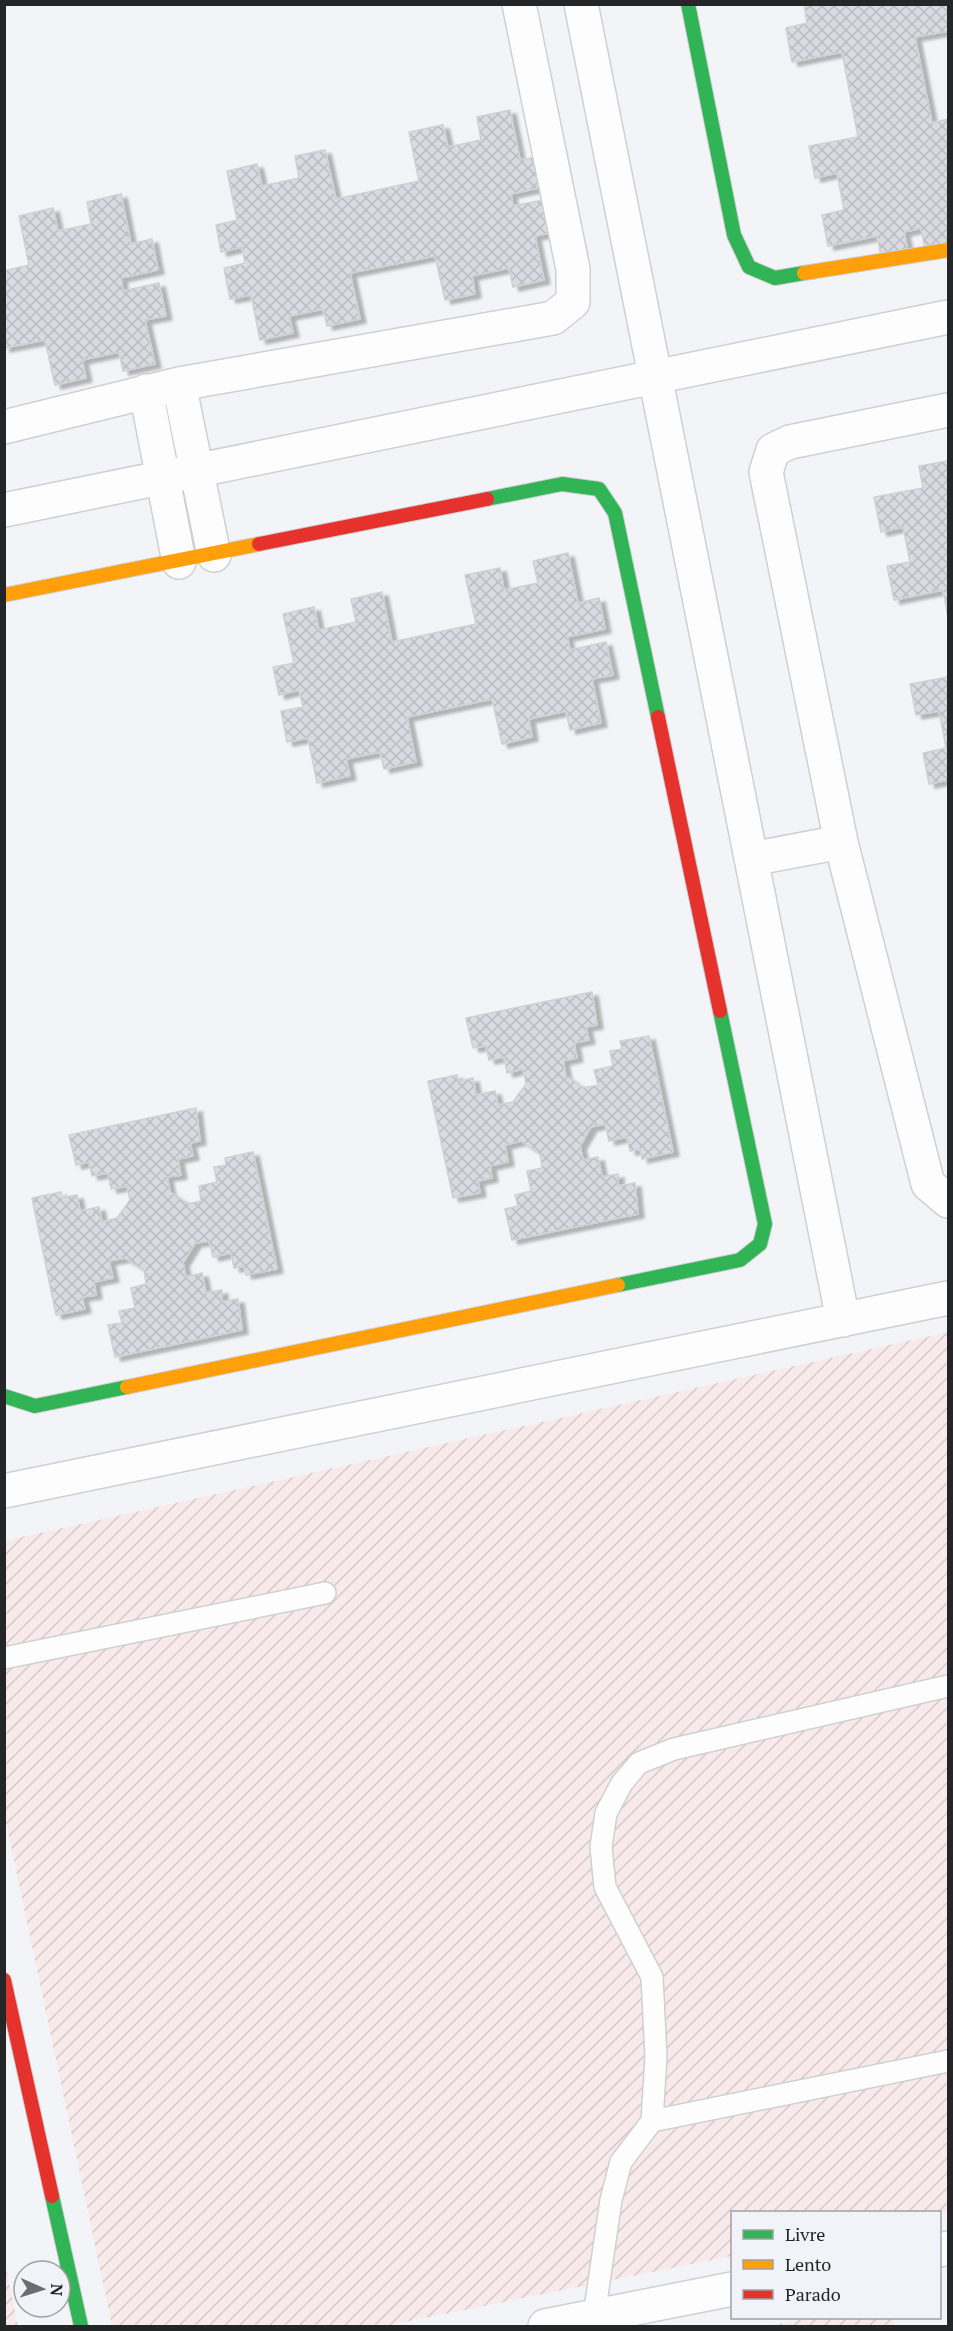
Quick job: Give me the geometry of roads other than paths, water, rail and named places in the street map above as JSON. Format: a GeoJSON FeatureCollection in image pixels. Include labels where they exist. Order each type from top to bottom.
{"type":"FeatureCollection","features":[{"type":"Feature","properties":{"kind":"street"},"geometry":{"type":"LineString","coordinates":[[4,427],[179,384],[553,318],[573,302],[573,269],[519,4]]}},
{"type":"Feature","properties":{"kind":"street"},"geometry":{"type":"LineString","coordinates":[[581,4],[843,1320]]}},
{"type":"Feature","properties":{"kind":"street"},"geometry":{"type":"LineString","coordinates":[[688,4],[734,235],[749,267],[775,278],[948,250]]}},
{"type":"Feature","properties":{"kind":"street"},"geometry":{"type":"LineString","coordinates":[[4,510],[948,317]]}},
{"type":"Feature","properties":{"kind":"street"},"geometry":{"type":"LineString","coordinates":[[179,384],[213,555]]}},
{"type":"Feature","properties":{"kind":"street"},"geometry":{"type":"LineString","coordinates":[[146,391],[179,562]]}},
{"type":"Feature","properties":{"kind":"street"},"geometry":{"type":"LineString","coordinates":[[948,410],[790,442],[773,450],[766,472],[840,842],[928,1184],[948,1201]]}},
{"type":"Feature","properties":{"kind":"street"},"geometry":{"type":"LineString","coordinates":[[4,595],[562,484],[599,489],[615,513],[765,1224],[760,1244],[740,1260],[34,1406],[4,1396]]}},
{"type":"Feature","properties":{"kind":"street"},"geometry":{"type":"LineString","coordinates":[[751,859],[840,842]]}},
{"type":"Feature","properties":{"kind":"street"},"geometry":{"type":"LineString","coordinates":[[4,1491],[948,1298]]}},
{"type":"Feature","properties":{"kind":"street"},"geometry":{"type":"LineString","coordinates":[[4,1980],[81,2326]]}},
{"type":"Feature","properties":{"kind":"street"},"geometry":{"type":"LineString","coordinates":[[545,2326],[731,2289]]}},
{"type":"Feature","properties":{"kind":"lane"},"geometry":{"type":"LineString","coordinates":[[4,1658],[325,1593]]}},
{"type":"Feature","properties":{"kind":"lane"},"geometry":{"type":"LineString","coordinates":[[594,2316],[611,2200],[621,2163],[652,2121],[657,2057],[652,1977],[605,1887],[601,1847],[606,1813],[622,1783],[639,1763],[674,1749],[948,1686]]}},
{"type":"Feature","properties":{"kind":"lane"},"geometry":{"type":"LineString","coordinates":[[652,2121],[948,2061]]}}]}
